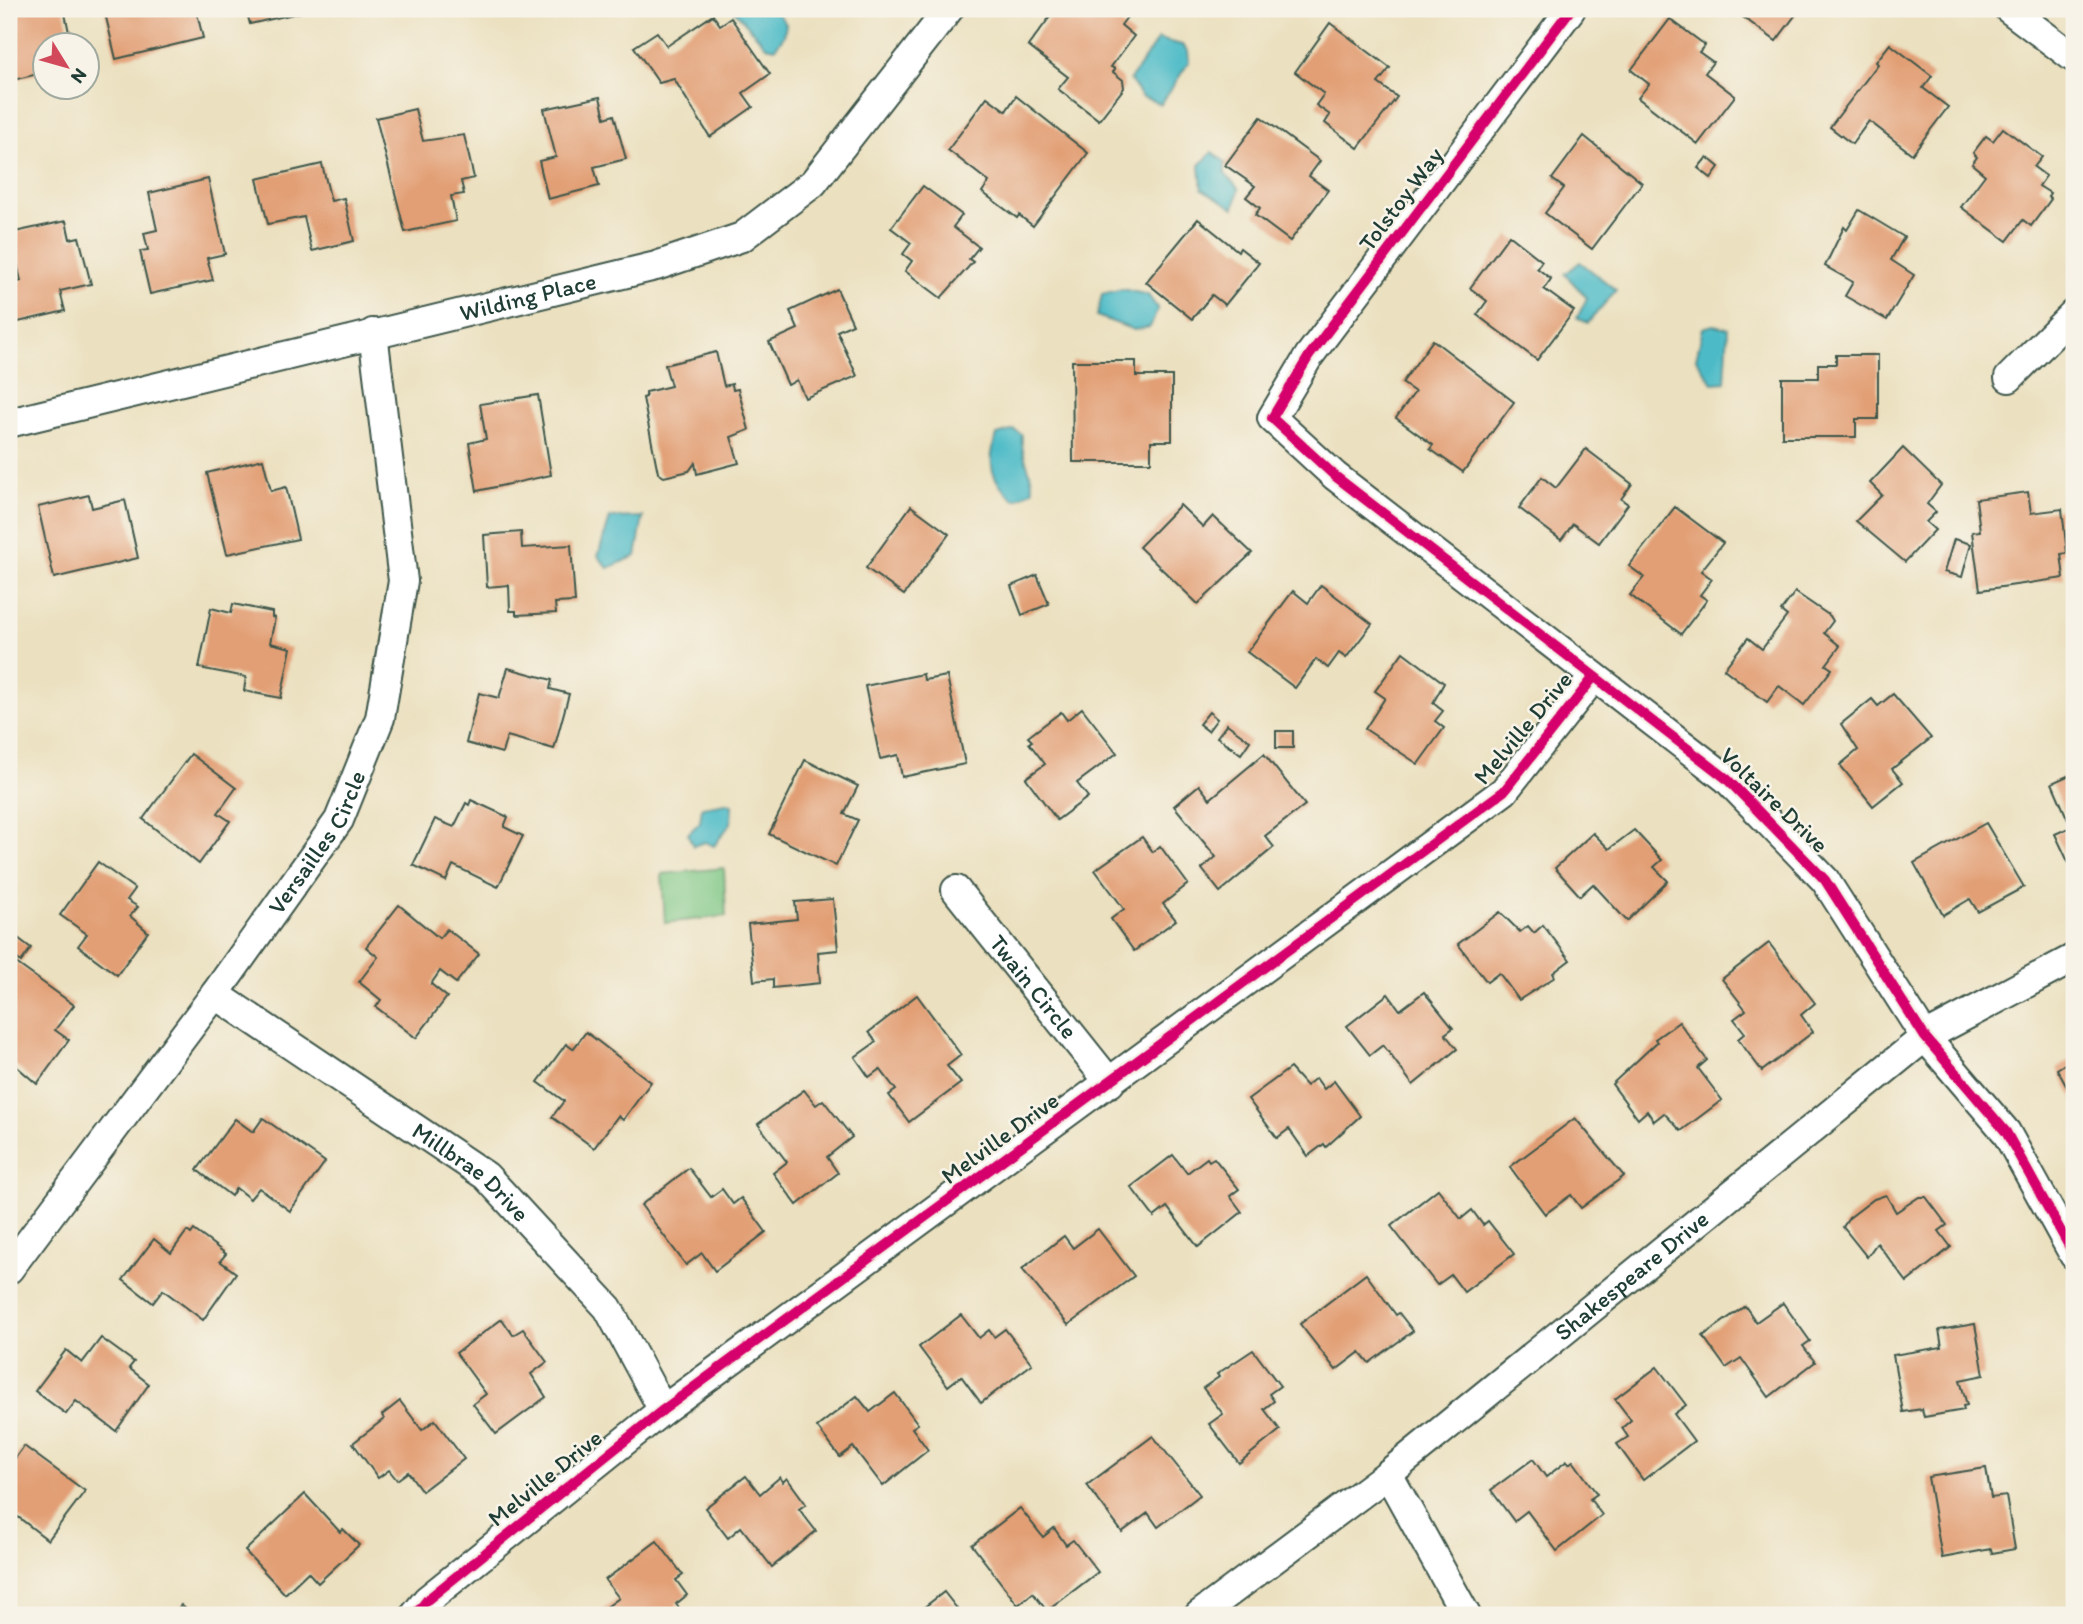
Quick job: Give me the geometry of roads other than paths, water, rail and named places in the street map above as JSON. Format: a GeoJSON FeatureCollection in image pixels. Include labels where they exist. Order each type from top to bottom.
{"type":"FeatureCollection","features":[{"type":"Feature","properties":{"kind":"street","name":"Wilding Place"},"geometry":{"type":"LineString","coordinates":[[9,423],[656,266],[742,237],[813,183],[949,9]]}},
{"type":"Feature","properties":{"kind":"street","name":"Tolstoy Way"},"geometry":{"type":"LineString","coordinates":[[1272,418],[1309,356],[1570,9]]}},
{"type":"Feature","properties":{"kind":"street"},"geometry":{"type":"LineString","coordinates":[[2009,9],[2074,58]]}},
{"type":"Feature","properties":{"kind":"street"},"geometry":{"type":"LineString","coordinates":[[2009,378],[2074,313]]}},
{"type":"Feature","properties":{"kind":"street","name":"Versailles Circle"},"geometry":{"type":"LineString","coordinates":[[9,1269],[215,994],[339,820],[380,718],[403,581],[373,334]]}},
{"type":"Feature","properties":{"kind":"street","name":"Voltaire Drive"},"geometry":{"type":"LineString","coordinates":[[1272,418],[1335,476],[1727,779],[1825,880],[1925,1037],[2006,1132],[2074,1255]]}},
{"type":"Feature","properties":{"kind":"street","name":"Melville Drive"},"geometry":{"type":"LineString","coordinates":[[415,1615],[427,1600],[663,1410],[1504,791],[1593,677]]}},
{"type":"Feature","properties":{"kind":"street","name":"Twain Circle"},"geometry":{"type":"LineString","coordinates":[[956,890],[1110,1083]]}},
{"type":"Feature","properties":{"kind":"street","name":"Shakespeare Drive"},"geometry":{"type":"LineString","coordinates":[[1199,1615],[1388,1474],[1925,1037],[2074,958]]}},
{"type":"Feature","properties":{"kind":"street","name":"Millbrae Drive"},"geometry":{"type":"LineString","coordinates":[[215,994],[486,1176],[608,1308],[663,1410]]}},
{"type":"Feature","properties":{"kind":"street"},"geometry":{"type":"LineString","coordinates":[[1388,1474],[1466,1615]]}},
{"type":"Feature","properties":{"kind":"water"},"geometry":{"type":"Polygon","coordinates":[[[733,9],[774,9],[786,24],[784,36],[775,48],[766,46],[733,9]]]}},
{"type":"Feature","properties":{"kind":"water"},"geometry":{"type":"Polygon","coordinates":[[[1158,39],[1182,45],[1188,51],[1189,62],[1161,104],[1142,97],[1130,80],[1158,39]]]}},
{"type":"Feature","properties":{"kind":"water"},"geometry":{"type":"Polygon","coordinates":[[[1212,152],[1225,162],[1225,174],[1239,189],[1234,208],[1202,189],[1200,165],[1212,152]]]}},
{"type":"Feature","properties":{"kind":"water"},"geometry":{"type":"Polygon","coordinates":[[[1580,262],[1616,290],[1588,323],[1577,318],[1587,298],[1565,274],[1580,262]]]}},
{"type":"Feature","properties":{"kind":"water"},"geometry":{"type":"Polygon","coordinates":[[[1122,289],[1148,295],[1158,309],[1150,327],[1134,330],[1097,316],[1102,294],[1122,289]]]}},
{"type":"Feature","properties":{"kind":"water"},"geometry":{"type":"Polygon","coordinates":[[[1713,325],[1728,328],[1725,382],[1713,383],[1696,359],[1703,328],[1713,325]]]}},
{"type":"Feature","properties":{"kind":"water"},"geometry":{"type":"Polygon","coordinates":[[[1014,430],[1022,435],[1033,490],[1015,500],[996,478],[992,463],[997,435],[1014,430]]]}},
{"type":"Feature","properties":{"kind":"water"},"geometry":{"type":"Polygon","coordinates":[[[643,517],[636,556],[608,568],[598,556],[610,518],[643,517]]]}},
{"type":"Feature","properties":{"kind":"water"},"geometry":{"type":"Polygon","coordinates":[[[732,804],[731,823],[714,846],[705,842],[693,846],[688,834],[700,822],[702,807],[732,804]]]}}]}
